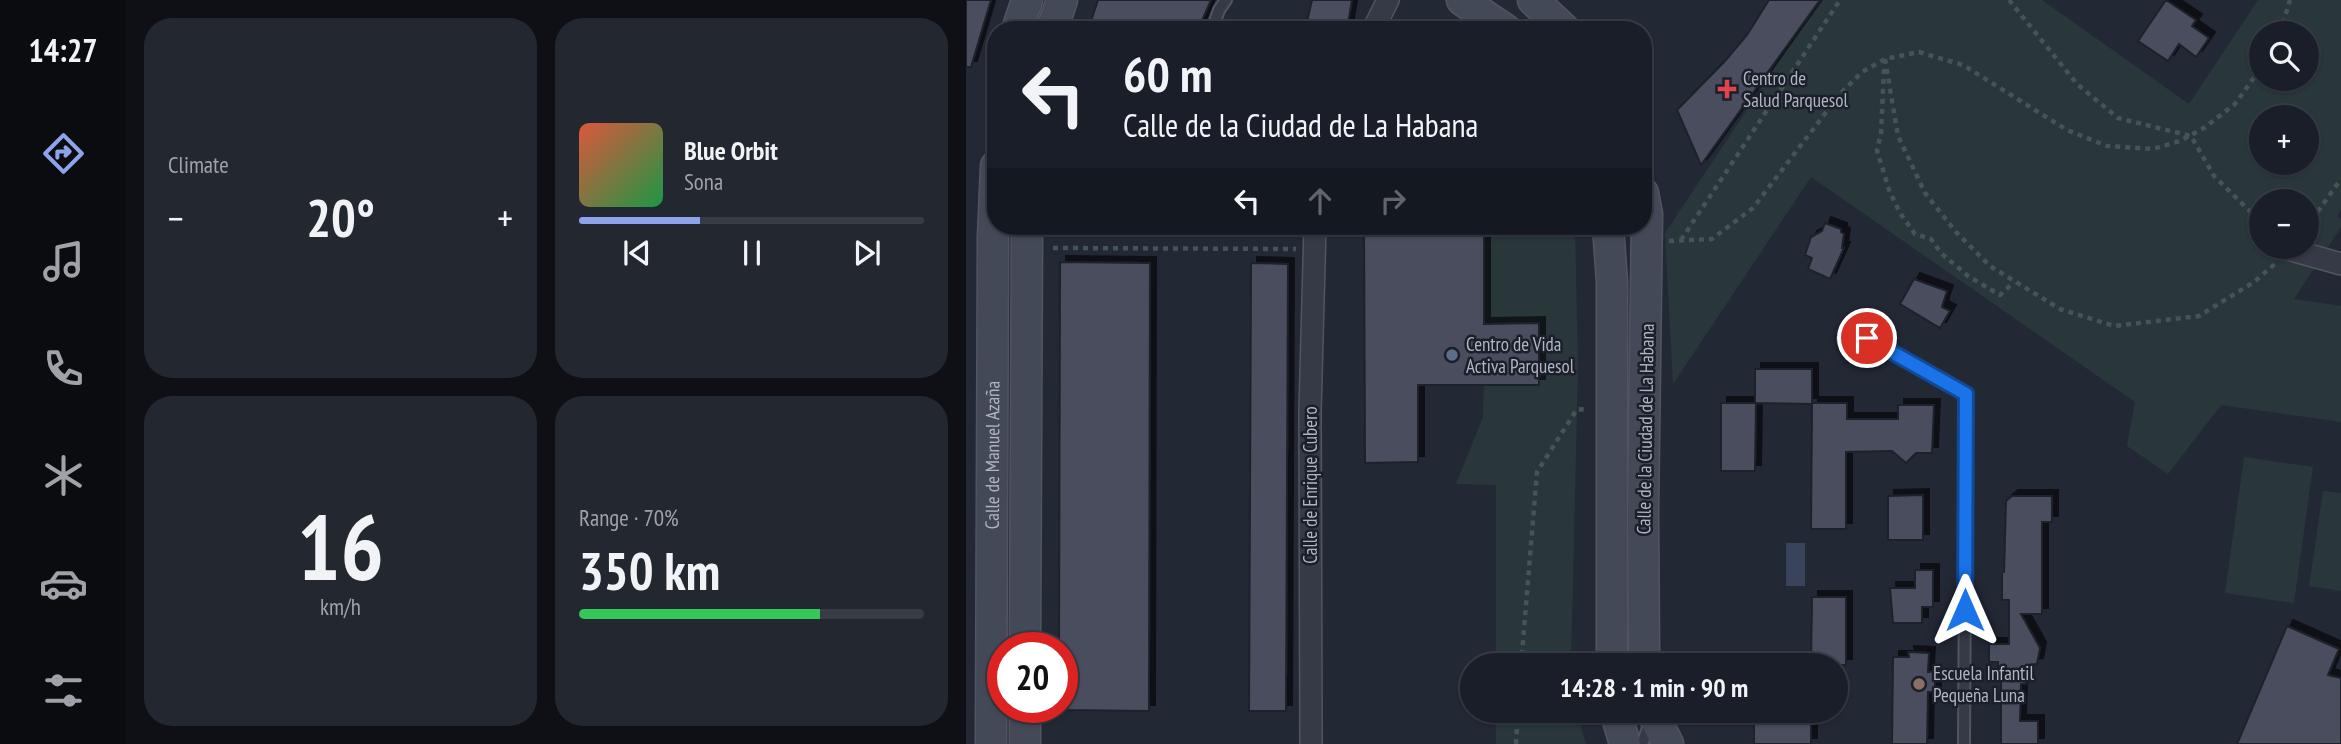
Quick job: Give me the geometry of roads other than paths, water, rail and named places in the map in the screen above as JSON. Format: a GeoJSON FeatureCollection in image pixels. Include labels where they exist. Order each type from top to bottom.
{"type":"FeatureCollection","features":[{"type":"Feature","properties":{"kind":"street"},"geometry":{"type":"LineString","coordinates":[[1020,21],[1027,0]]}},
{"type":"Feature","properties":{"kind":"street"},"geometry":{"type":"LineString","coordinates":[[1055,21],[1062,0]]}},
{"type":"Feature","properties":{"kind":"street"},"geometry":{"type":"LineString","coordinates":[[1378,21],[1388,0]]}},
{"type":"Feature","properties":{"kind":"street"},"geometry":{"type":"LineString","coordinates":[[1462,0],[1493,21]]}},
{"type":"Feature","properties":{"kind":"street"},"geometry":{"type":"LineString","coordinates":[[1533,0],[1555,21]]}},
{"type":"Feature","properties":{"kind":"street","name":"Calle de Manuel Azaña"},"geometry":{"type":"LineString","coordinates":[[991,744],[993,235]]}},
{"type":"Feature","properties":{"kind":"street","name":"Calle de Enrique Cubero"},"geometry":{"type":"LineString","coordinates":[[1311,744],[1310,412],[1315,235]]}},
{"type":"Feature","properties":{"kind":"street","name":"Calle de la Ciudad de La Habana"},"geometry":{"type":"LineString","coordinates":[[1609,235],[1612,282],[1612,653]]}},
{"type":"Feature","properties":{"kind":"street","name":"Calle de la Ciudad de La Habana"},"geometry":{"type":"LineString","coordinates":[[1646,653],[1643,512],[1647,235]]}},
{"type":"Feature","properties":{"kind":"street","name":"Calle de Manuel Azaña"},"geometry":{"type":"LineString","coordinates":[[1025,632],[1027,237]]}},
{"type":"Feature","properties":{"kind":"street"},"geometry":{"type":"LineString","coordinates":[[2319,258],[2341,264]]}},
{"type":"Feature","properties":{"kind":"street"},"geometry":{"type":"LineString","coordinates":[[1025,723],[1025,744]]}},
{"type":"Feature","properties":{"kind":"street"},"geometry":{"type":"LineString","coordinates":[[1619,723],[1625,744]]}},
{"type":"Feature","properties":{"kind":"street"},"geometry":{"type":"LineString","coordinates":[[1659,723],[1668,744]]}},
{"type":"Feature","properties":{"kind":"lane"},"geometry":{"type":"LineString","coordinates":[[1215,21],[1226,0]]}},
{"type":"Feature","properties":{"kind":"lane"},"geometry":{"type":"LineString","coordinates":[[1843,339],[1867,338],[1966,394],[1964,744]]}},
{"type":"Feature","properties":{"kind":"lane"},"geometry":{"type":"LineString","coordinates":[[1642,744],[1650,723]]}},
{"type":"Feature","properties":{"kind":"water"},"geometry":{"type":"Polygon","coordinates":[[[1786,543],[1805,543],[1805,586],[1786,586],[1786,543]]]}},
{"type":"Feature","properties":{"kind":"place","name":"Centro de Salud Parquesol"},"geometry":{"type":"Point","coordinates":[1727,89]}},
{"type":"Feature","properties":{"kind":"place","name":"Centro de Vida Activa Parquesol"},"geometry":{"type":"Point","coordinates":[1452,355]}},
{"type":"Feature","properties":{"kind":"place","name":"Escuela Infantil Pequeña Luna"},"geometry":{"type":"Point","coordinates":[1919,684]}}]}
